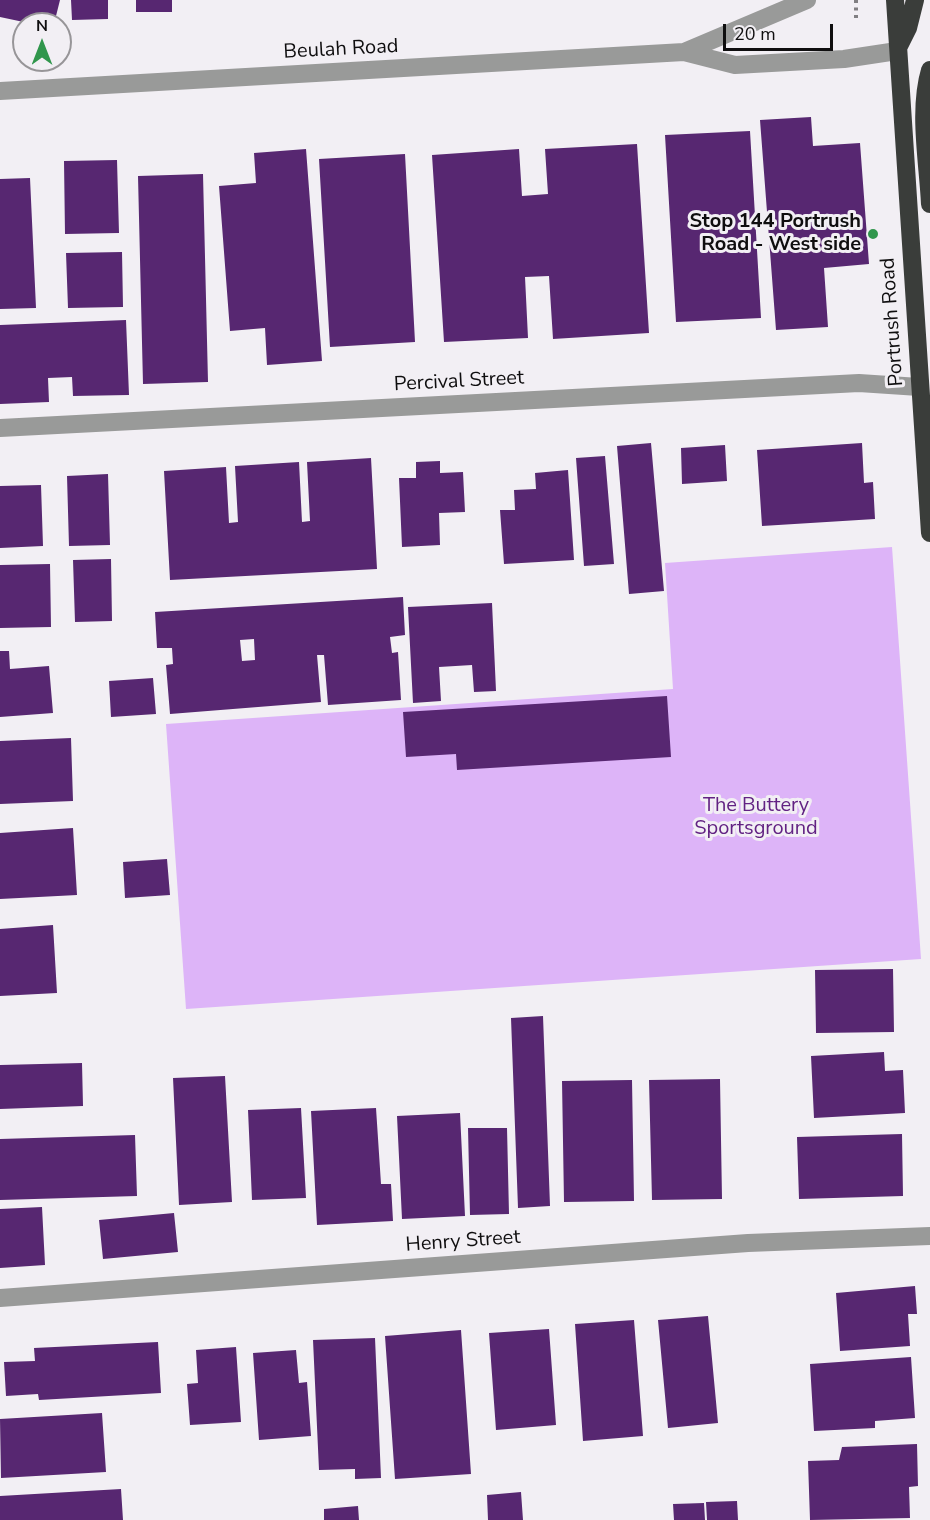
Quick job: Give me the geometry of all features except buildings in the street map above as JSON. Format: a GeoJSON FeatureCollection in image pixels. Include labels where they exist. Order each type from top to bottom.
{"type":"FeatureCollection","features":[{"type":"Feature","properties":{"kind":"highway","name":"Portrush Road"},"geometry":{"type":"LineString","coordinates":[[895,0],[930,534]]}},
{"type":"Feature","properties":{"kind":"highway"},"geometry":{"type":"LineString","coordinates":[[897,51],[908,28],[915,0]]}},
{"type":"Feature","properties":{"kind":"highway"},"geometry":{"type":"LineString","coordinates":[[930,70],[925,85],[924,109],[930,204]]}},
{"type":"Feature","properties":{"kind":"highway"},"geometry":{"type":"LineString","coordinates":[[918,365],[930,338]]}},
{"type":"Feature","properties":{"kind":"street","name":"Beulah Road"},"geometry":{"type":"LineString","coordinates":[[684,52],[807,0]]}},
{"type":"Feature","properties":{"kind":"street","name":"Beulah Road"},"geometry":{"type":"LineString","coordinates":[[0,92],[684,52],[735,65],[844,59],[897,51]]}},
{"type":"Feature","properties":{"kind":"street","name":"Percival Street"},"geometry":{"type":"LineString","coordinates":[[0,428],[859,383],[919,387]]}},
{"type":"Feature","properties":{"kind":"street","name":"Henry Street"},"geometry":{"type":"LineString","coordinates":[[0,1298],[748,1243],[930,1236]]}},
{"type":"Feature","properties":{"kind":"path"},"geometry":{"type":"LineString","coordinates":[[856,0],[856,20]]}},
{"type":"Feature","properties":{"kind":"green space","name":"The Buttery Sportsground"},"geometry":{"type":"Polygon","coordinates":[[[892,547],[921,959],[186,1009],[166,724],[673,689],[665,563],[892,547]]]}},
{"type":"Feature","properties":{"kind":"place","name":"Stop 144 Portrush Road - West side"},"geometry":{"type":"Point","coordinates":[873,234]}}]}
